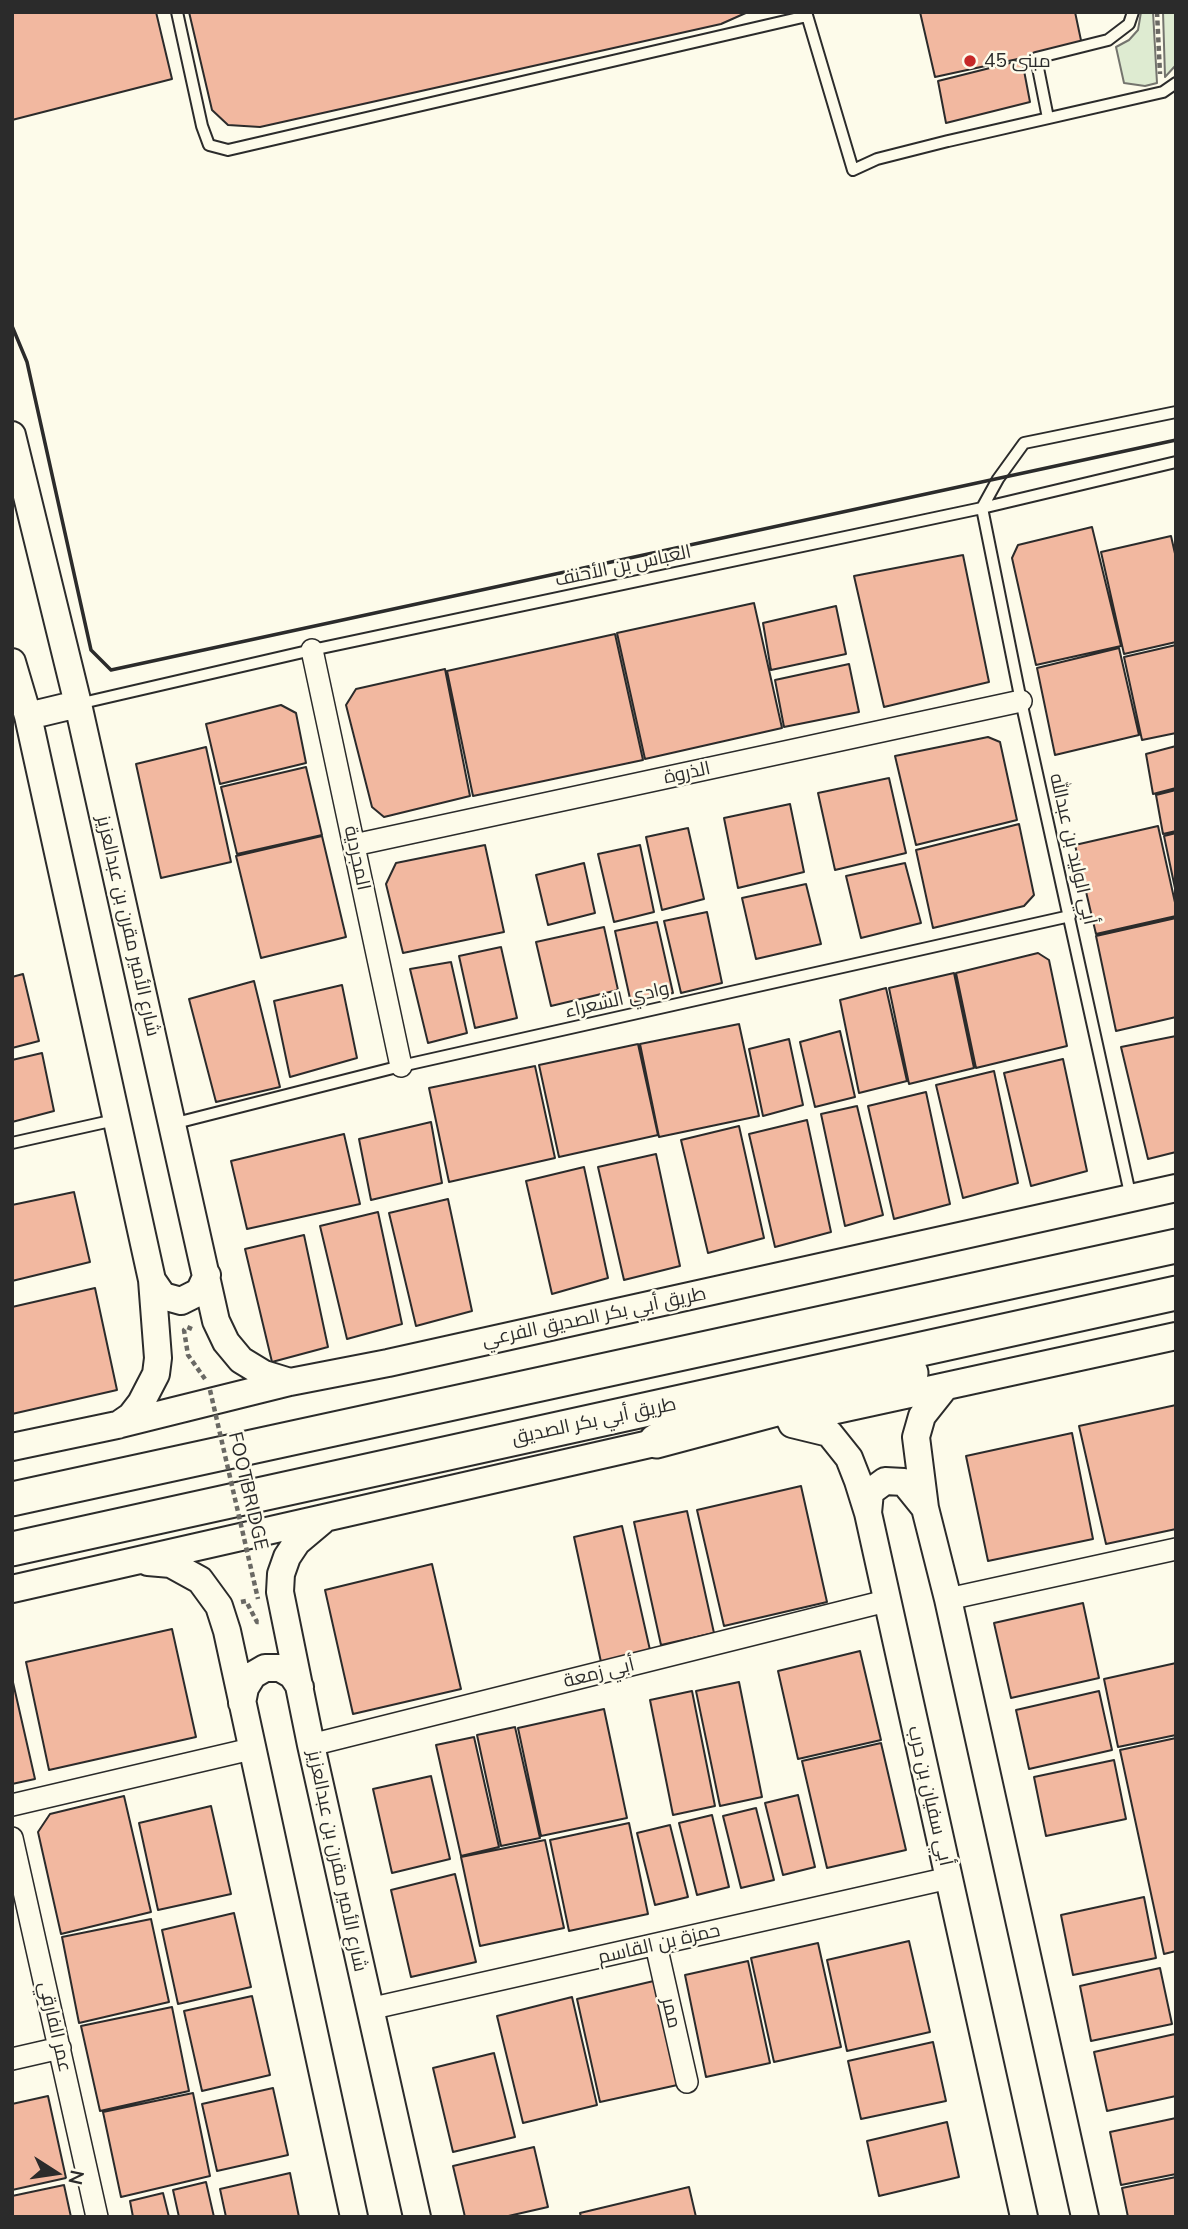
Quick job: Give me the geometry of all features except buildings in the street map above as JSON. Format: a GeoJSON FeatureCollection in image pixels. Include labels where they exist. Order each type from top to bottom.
{"type":"FeatureCollection","features":[{"type":"Feature","properties":{"kind":"main road"},"geometry":{"type":"LineString","coordinates":[[12,1499],[1176,1246]]}},
{"type":"Feature","properties":{"kind":"main road","name":"طريق أبي بكر الصديق"},"geometry":{"type":"LineString","coordinates":[[12,1549],[1176,1293]]}},
{"type":"Feature","properties":{"kind":"main road"},"geometry":{"type":"LineString","coordinates":[[656,1441],[1176,1302]]}},
{"type":"Feature","properties":{"kind":"street","name":"شارع الأمير مقرن بن عبدالعزيز"},"geometry":{"type":"LineString","coordinates":[[12,435],[78,704],[207,1275],[215,1321],[226,1342],[241,1360],[264,1374],[290,1382]]}},
{"type":"Feature","properties":{"kind":"street","name":"المجردية"},"geometry":{"type":"LineString","coordinates":[[312,650],[401,1066]]}},
{"type":"Feature","properties":{"kind":"street"},"geometry":{"type":"LineString","coordinates":[[12,662],[28,716],[152,1280],[158,1357],[156,1374],[142,1403],[117,1425]]}},
{"type":"Feature","properties":{"kind":"street","name":"الذروة"},"geometry":{"type":"LineString","coordinates":[[354,845],[1021,701]]}},
{"type":"Feature","properties":{"kind":"street"},"geometry":{"type":"LineString","coordinates":[[28,716],[78,704]]}},
{"type":"Feature","properties":{"kind":"street","name":"طريق أبي بكر الصديق الفرعي"},"geometry":{"type":"LineString","coordinates":[[12,1447],[117,1425],[290,1382],[388,1363],[1176,1188]]}},
{"type":"Feature","properties":{"kind":"street"},"geometry":{"type":"LineString","coordinates":[[152,1280],[163,1296],[181,1301],[199,1293],[207,1275]]}},
{"type":"Feature","properties":{"kind":"street"},"geometry":{"type":"LineString","coordinates":[[12,1589],[656,1441],[780,1422],[1176,1336]]}},
{"type":"Feature","properties":{"kind":"street"},"geometry":{"type":"LineString","coordinates":[[945,1387],[922,1416],[916,1437],[925,1508],[948,1599],[1085,2217]]}},
{"type":"Feature","properties":{"kind":"street","name":"أبي سفيان بن حرب"},"geometry":{"type":"LineString","coordinates":[[780,1422],[830,1433],[849,1458],[868,1513],[1024,2217]]}},
{"type":"Feature","properties":{"kind":"street"},"geometry":{"type":"LineString","coordinates":[[868,1513],[870,1492],[885,1481],[904,1482],[925,1508]]}},
{"type":"Feature","properties":{"kind":"street","name":"شارع الأمير مقرن بن عبدالعزيز"},"geometry":{"type":"LineString","coordinates":[[324,1518],[297,1542],[287,1557],[281,1574],[280,1592],[369,2009],[417,2217]]}},
{"type":"Feature","properties":{"kind":"street"},"geometry":{"type":"LineString","coordinates":[[948,1599],[1176,1549]]}},
{"type":"Feature","properties":{"kind":"street"},"geometry":{"type":"LineString","coordinates":[[139,1561],[171,1564],[200,1580],[219,1606],[354,2217]]}},
{"type":"Feature","properties":{"kind":"street","name":"أبي زمعة"},"geometry":{"type":"LineString","coordinates":[[312,1745],[886,1601]]}},
{"type":"Feature","properties":{"kind":"street"},"geometry":{"type":"LineString","coordinates":[[242,1703],[249,1681],[253,1675],[265,1668],[280,1668],[292,1675],[300,1687]]}},
{"type":"Feature","properties":{"kind":"street"},"geometry":{"type":"LineString","coordinates":[[12,1805],[251,1749]]}},
{"type":"Feature","properties":{"kind":"street","name":"عمر الفارقي"},"geometry":{"type":"LineString","coordinates":[[12,1838],[97,2217]]}},
{"type":"Feature","properties":{"kind":"street","name":"حمزة بن القاسم"},"geometry":{"type":"LineString","coordinates":[[369,2009],[949,1878]]}},
{"type":"Feature","properties":{"kind":"street","name":"ممر"},"geometry":{"type":"LineString","coordinates":[[656,1945],[687,2082]]}},
{"type":"Feature","properties":{"kind":"street"},"geometry":{"type":"LineString","coordinates":[[12,2059],[60,2048]]}},
{"type":"Feature","properties":{"kind":"lane"},"geometry":{"type":"LineString","coordinates":[[177,12],[202,126],[209,145],[228,150],[806,14],[853,170],[877,159],[1161,93],[1176,83]]}},
{"type":"Feature","properties":{"kind":"lane"},"geometry":{"type":"LineString","coordinates":[[1048,118],[1035,58],[1108,40],[1129,24],[1133,12]]}},
{"type":"Feature","properties":{"kind":"lane"},"geometry":{"type":"LineString","coordinates":[[982,508],[998,479],[1024,443],[1176,412]]}},
{"type":"Feature","properties":{"kind":"lane","name":"العباس بن الأحنف"},"geometry":{"type":"LineString","coordinates":[[78,704],[312,650],[982,508],[1176,462]]}},
{"type":"Feature","properties":{"kind":"lane","name":"أبي الوليد بن عبدالله"},"geometry":{"type":"LineString","coordinates":[[982,508],[1021,701],[1131,1198]]}},
{"type":"Feature","properties":{"kind":"lane","name":"وادي الشعراء"},"geometry":{"type":"LineString","coordinates":[[172,1124],[401,1066],[1070,916]]}},
{"type":"Feature","properties":{"kind":"lane"},"geometry":{"type":"LineString","coordinates":[[12,1143],[117,1119]]}},
{"type":"Feature","properties":{"kind":"path"},"geometry":{"type":"LineString","coordinates":[[1157,12],[1161,93]]}},
{"type":"Feature","properties":{"kind":"path","name":"FOOTBRIDGE"},"geometry":{"type":"LineString","coordinates":[[192,1331],[187,1327],[184,1330],[188,1355],[210,1390],[258,1599]]}},
{"type":"Feature","properties":{"kind":"green space"},"geometry":{"type":"Polygon","coordinates":[[[1141,12],[1153,12],[1157,83],[1145,86],[1124,83],[1116,47],[1129,40],[1138,30],[1141,12]]]}},
{"type":"Feature","properties":{"kind":"green space"},"geometry":{"type":"Polygon","coordinates":[[[1163,12],[1176,12],[1176,65],[1165,77],[1163,12]]]}},
{"type":"Feature","properties":{"kind":"wall"},"geometry":{"type":"LineString","coordinates":[[12,326],[27,362],[91,650],[111,670],[1176,440]]}},
{"type":"Feature","properties":{"kind":"place","name":"مبنى 45"},"geometry":{"type":"Point","coordinates":[970,61]}}]}
